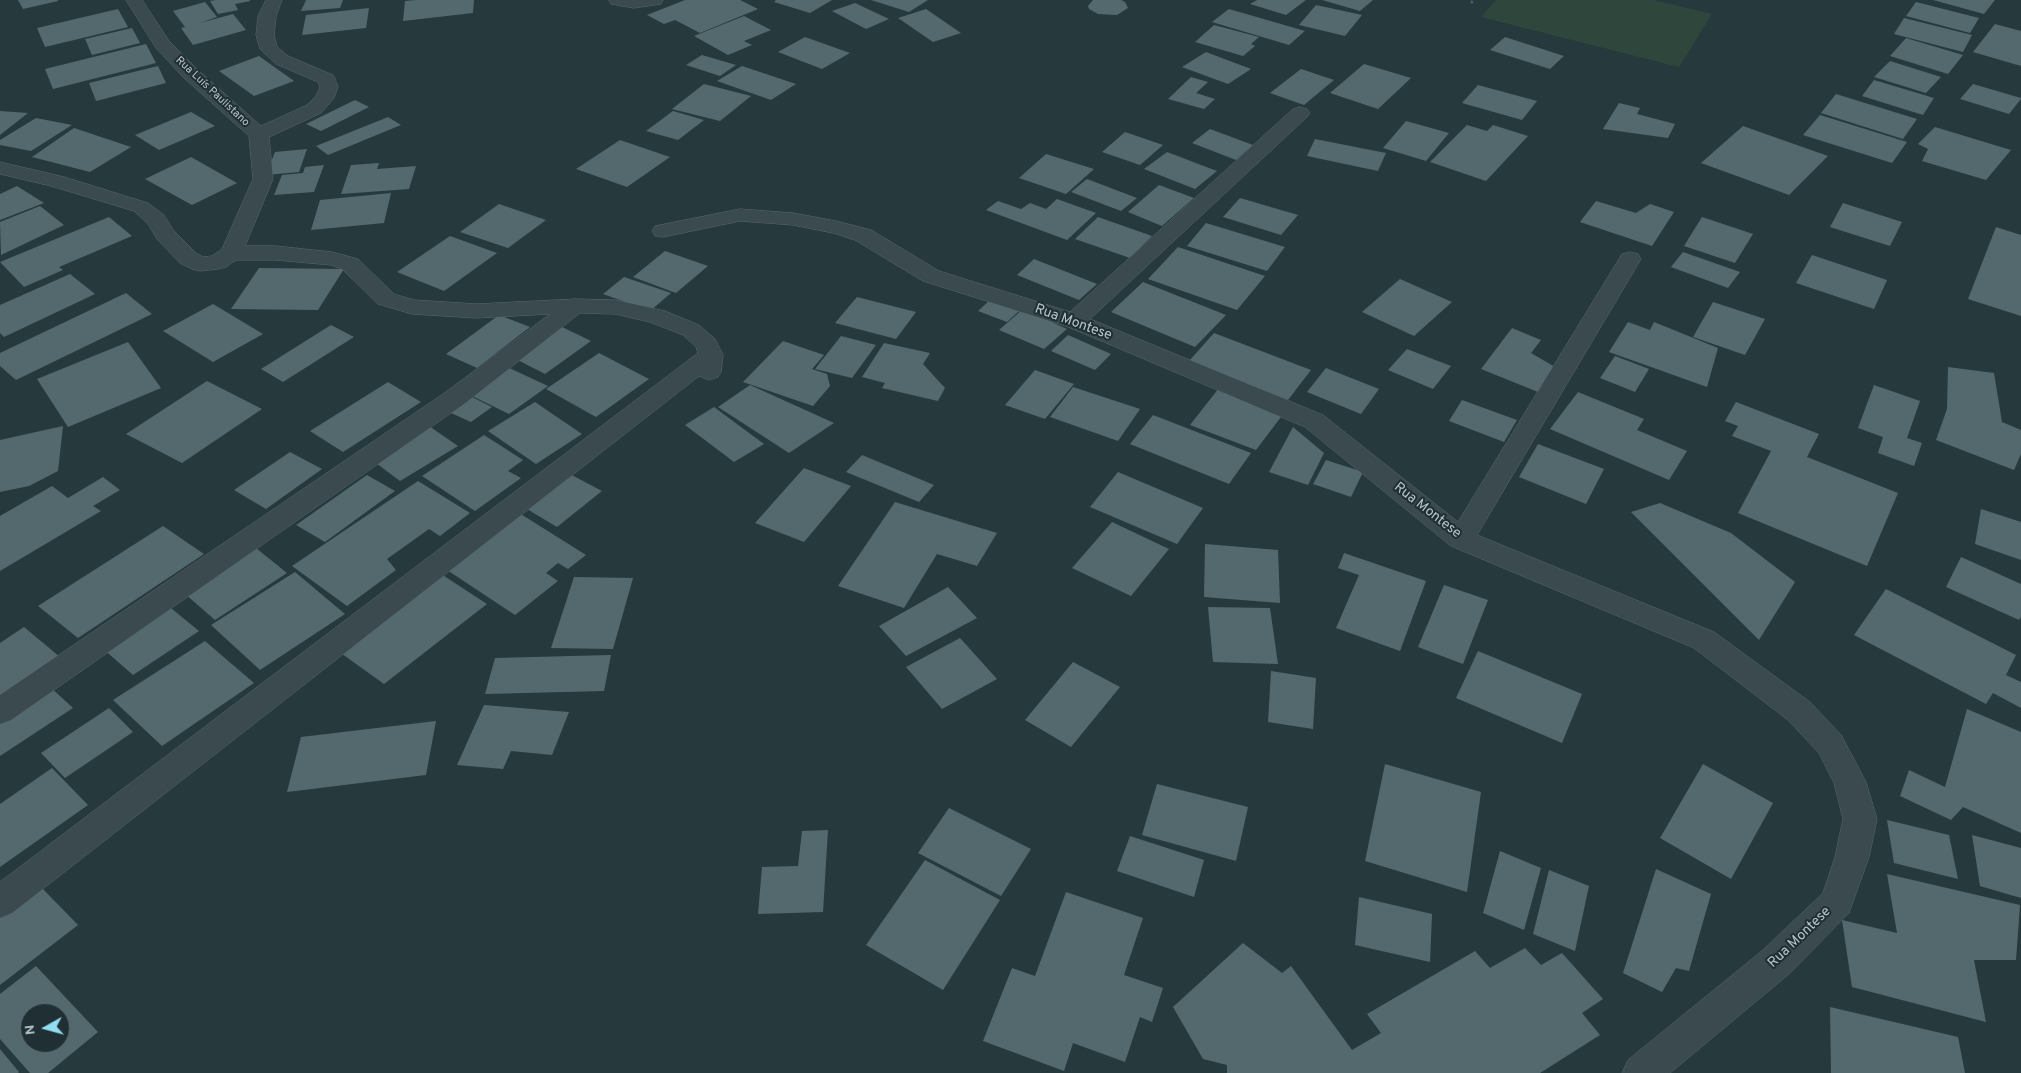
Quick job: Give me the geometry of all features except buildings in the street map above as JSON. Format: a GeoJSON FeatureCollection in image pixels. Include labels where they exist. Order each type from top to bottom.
{"type":"FeatureCollection","features":[{"type":"Feature","properties":{"kind":"street","name":"Rua Luís Paulistano"},"geometry":{"type":"LineString","coordinates":[[134,0],[162,44],[192,75],[259,134],[263,180],[231,252]]}},
{"type":"Feature","properties":{"kind":"street"},"geometry":{"type":"LineString","coordinates":[[259,134],[314,109],[325,98],[329,87],[326,79],[282,60],[269,49],[265,35],[267,16],[274,0]]}},
{"type":"Feature","properties":{"kind":"street"},"geometry":{"type":"LineString","coordinates":[[617,0],[634,3],[655,0]]}},
{"type":"Feature","properties":{"kind":"street"},"geometry":{"type":"LineString","coordinates":[[1074,321],[1300,113]]}},
{"type":"Feature","properties":{"kind":"street"},"geometry":{"type":"LineString","coordinates":[[0,168],[57,180],[141,207],[156,220],[165,234],[188,258],[200,264],[218,262],[231,252],[276,253],[332,259],[350,264],[386,300],[412,307],[476,311],[616,306],[657,316],[691,330],[707,344],[709,369],[0,902]]}},
{"type":"Feature","properties":{"kind":"street","name":"Rua Montese"},"geometry":{"type":"LineString","coordinates":[[663,231],[740,215],[793,218],[836,226],[863,235],[931,276],[1074,321],[1314,421],[1461,539],[1704,640],[1799,712],[1830,744],[1850,782],[1860,819],[1852,857],[1838,902],[1776,962],[1641,1073]]}},
{"type":"Feature","properties":{"kind":"street"},"geometry":{"type":"LineString","coordinates":[[1461,539],[1630,259]]}},
{"type":"Feature","properties":{"kind":"street"},"geometry":{"type":"LineString","coordinates":[[0,711],[456,398],[575,306]]}},
{"type":"Feature","properties":{"kind":"green space"},"geometry":{"type":"Polygon","coordinates":[[[1496,0],[1653,0],[1712,14],[1679,67],[1481,17],[1496,0]]]}}]}
